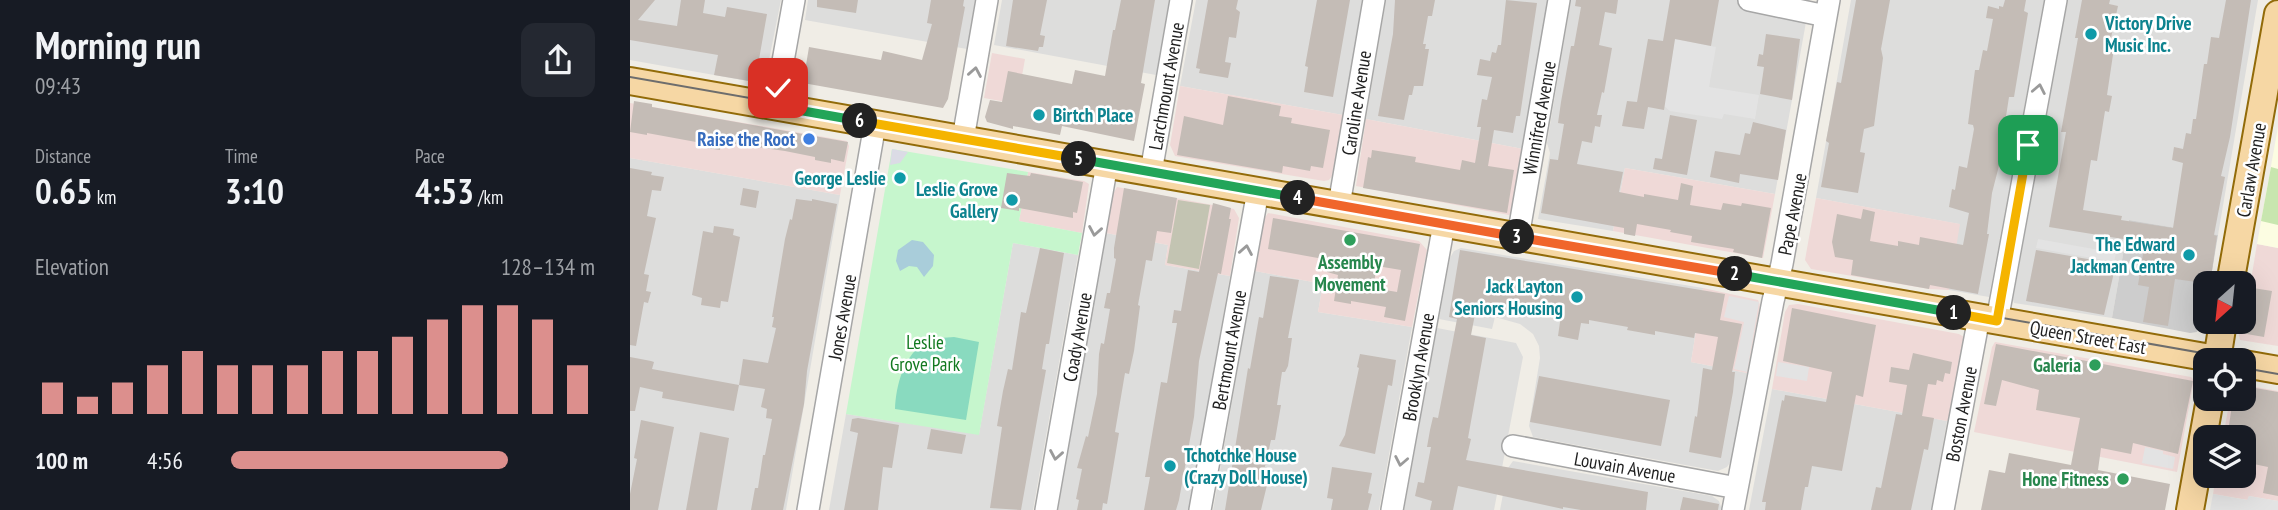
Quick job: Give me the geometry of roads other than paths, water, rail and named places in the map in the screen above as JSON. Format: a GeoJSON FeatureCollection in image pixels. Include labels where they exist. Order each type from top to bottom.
{"type":"FeatureCollection","features":[{"type":"Feature","properties":{"kind":"main road","name":"Carlaw Avenue"},"geometry":{"type":"LineString","coordinates":[[2232,271],[2278,14]]}},
{"type":"Feature","properties":{"kind":"main road","name":"Queen Street East"},"geometry":{"type":"LineString","coordinates":[[630,80],[2193,355]]}},
{"type":"Feature","properties":{"kind":"main road"},"geometry":{"type":"LineString","coordinates":[[2256,366],[2278,370]]}},
{"type":"Feature","properties":{"kind":"main road"},"geometry":{"type":"LineString","coordinates":[[2189,510],[2208,411]]}},
{"type":"Feature","properties":{"kind":"street"},"geometry":{"type":"LineString","coordinates":[[775,106],[794,0]]}},
{"type":"Feature","properties":{"kind":"street"},"geometry":{"type":"LineString","coordinates":[[963,139],[987,0]]}},
{"type":"Feature","properties":{"kind":"street","name":"Larchmount Avenue"},"geometry":{"type":"LineString","coordinates":[[1151,172],[1181,0]]}},
{"type":"Feature","properties":{"kind":"street","name":"Caroline Avenue"},"geometry":{"type":"LineString","coordinates":[[1339,205],[1374,0]]}},
{"type":"Feature","properties":{"kind":"street","name":"Winnifred Avenue"},"geometry":{"type":"LineString","coordinates":[[1518,237],[1559,0]]}},
{"type":"Feature","properties":{"kind":"street"},"geometry":{"type":"LineString","coordinates":[[1749,0],[1828,8]]}},
{"type":"Feature","properties":{"kind":"street","name":"Boston Avenue"},"geometry":{"type":"LineString","coordinates":[[1942,510],[1988,319],[2056,0]]}},
{"type":"Feature","properties":{"kind":"street","name":"Pape Avenue"},"geometry":{"type":"LineString","coordinates":[[1733,510],[1828,8]]}},
{"type":"Feature","properties":{"kind":"street","name":"Jones Avenue"},"geometry":{"type":"LineString","coordinates":[[808,510],[875,124]]}},
{"type":"Feature","properties":{"kind":"street","name":"Coady Avenue"},"geometry":{"type":"LineString","coordinates":[[1046,510],[1107,164]]}},
{"type":"Feature","properties":{"kind":"street","name":"Bertmount Avenue"},"geometry":{"type":"LineString","coordinates":[[1200,510],[1258,191]]}},
{"type":"Feature","properties":{"kind":"street","name":"Brooklyn Avenue"},"geometry":{"type":"LineString","coordinates":[[1392,510],[1444,224]]}},
{"type":"Feature","properties":{"kind":"street","name":"Louvain Avenue"},"geometry":{"type":"LineString","coordinates":[[1513,446],[1737,488]]}},
{"type":"Feature","properties":{"kind":"water"},"geometry":{"type":"Polygon","coordinates":[[[912,240],[923,242],[934,255],[933,266],[924,277],[917,267],[909,266],[900,271],[896,261],[898,250],[912,240]]]}},
{"type":"Feature","properties":{"kind":"tram line"},"geometry":{"type":"LineString","coordinates":[[630,77],[2193,351]]}},
{"type":"Feature","properties":{"kind":"tram line"},"geometry":{"type":"LineString","coordinates":[[2256,370],[2278,374]]}},
{"type":"Feature","properties":{"kind":"place","name":"Victory Drive Music Inc."},"geometry":{"type":"Point","coordinates":[2091,34]}},
{"type":"Feature","properties":{"kind":"place","name":"Birtch Place"},"geometry":{"type":"Point","coordinates":[1039,115]}},
{"type":"Feature","properties":{"kind":"place","name":"Raise the Root"},"geometry":{"type":"Point","coordinates":[809,139]}},
{"type":"Feature","properties":{"kind":"place","name":"George Leslie"},"geometry":{"type":"Point","coordinates":[900,178]}},
{"type":"Feature","properties":{"kind":"place","name":"Leslie Grove Gallery"},"geometry":{"type":"Point","coordinates":[1012,200]}},
{"type":"Feature","properties":{"kind":"place","name":"Assembly Movement"},"geometry":{"type":"Point","coordinates":[1350,240]}},
{"type":"Feature","properties":{"kind":"place","name":"The Edward Jackman Centre"},"geometry":{"type":"Point","coordinates":[2189,255]}},
{"type":"Feature","properties":{"kind":"place","name":"Jack Layton Seniors Housing"},"geometry":{"type":"Point","coordinates":[1577,297]}},
{"type":"Feature","properties":{"kind":"place","name":"Galeria"},"geometry":{"type":"Point","coordinates":[2095,365]}},
{"type":"Feature","properties":{"kind":"place","name":"Tchotchke House (Crazy Doll House)"},"geometry":{"type":"Point","coordinates":[1170,466]}},
{"type":"Feature","properties":{"kind":"place","name":"Hone Fitness"},"geometry":{"type":"Point","coordinates":[2123,479]}},
{"type":"Feature","properties":{"kind":"park label","name":"Leslie Grove Park"},"geometry":{"type":"Point","coordinates":[925,353]}}]}
